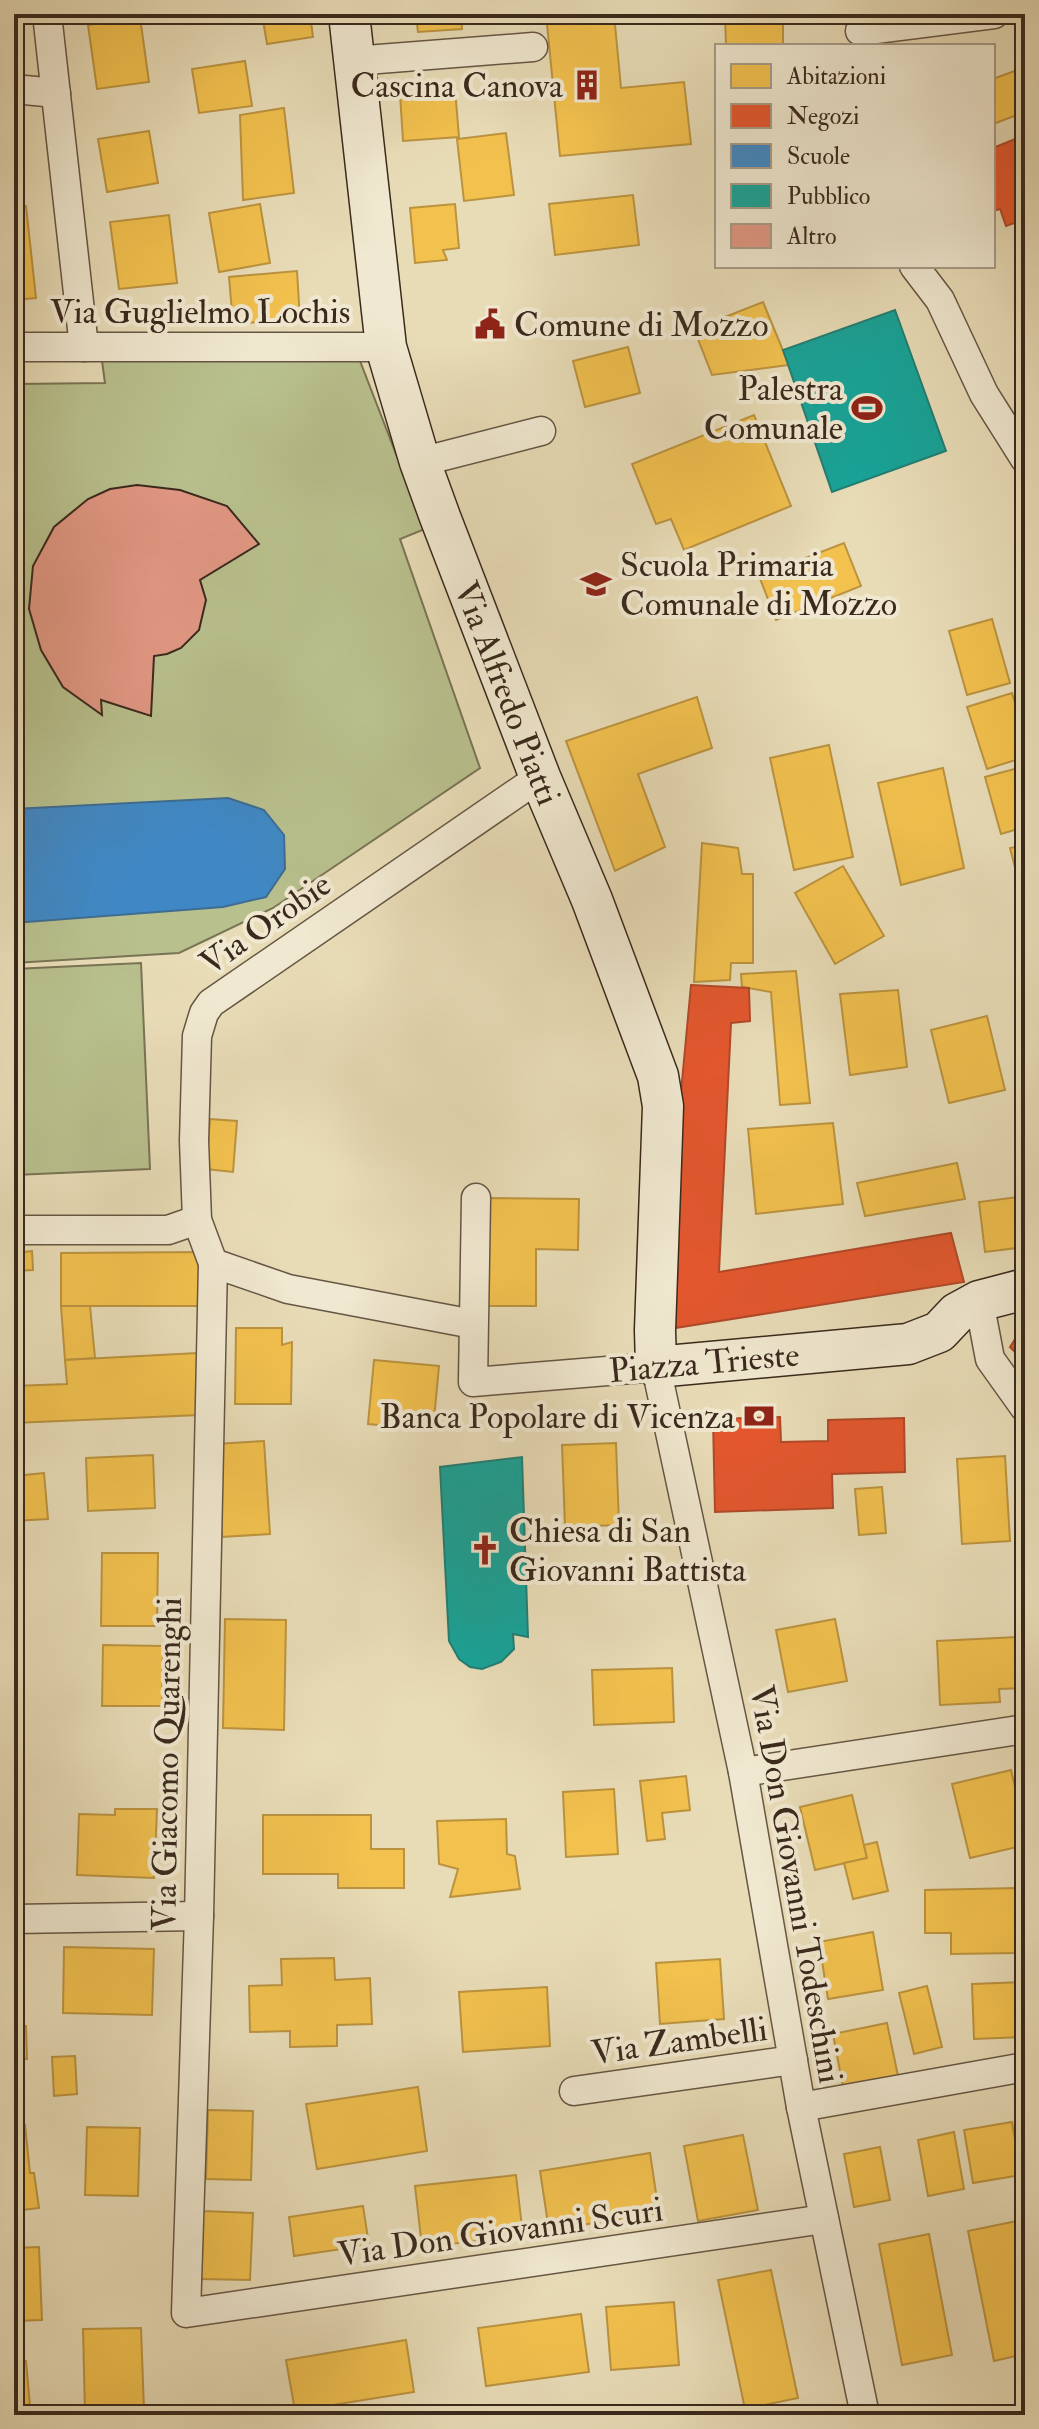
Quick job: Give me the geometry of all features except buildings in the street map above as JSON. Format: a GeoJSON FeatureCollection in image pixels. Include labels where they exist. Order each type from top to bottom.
{"type":"FeatureCollection","features":[{"type":"Feature","properties":{"kind":"street"},"geometry":{"type":"LineString","coordinates":[[47,14],[84,347]]}},
{"type":"Feature","properties":{"kind":"street","name":"Via Alfredo Piatti"},"geometry":{"type":"LineString","coordinates":[[349,14],[386,347],[420,462],[658,1076],[663,1106],[656,1367]]}},
{"type":"Feature","properties":{"kind":"street"},"geometry":{"type":"LineString","coordinates":[[860,30],[994,14]]}},
{"type":"Feature","properties":{"kind":"street"},"geometry":{"type":"LineString","coordinates":[[353,61],[533,47]]}},
{"type":"Feature","properties":{"kind":"street"},"geometry":{"type":"LineString","coordinates":[[14,89],[56,93]]}},
{"type":"Feature","properties":{"kind":"street"},"geometry":{"type":"LineString","coordinates":[[916,268],[940,300],[984,394],[1025,459]]}},
{"type":"Feature","properties":{"kind":"street","name":"Via Guglielmo Lochis"},"geometry":{"type":"LineString","coordinates":[[14,347],[386,347]]}},
{"type":"Feature","properties":{"kind":"street"},"geometry":{"type":"LineString","coordinates":[[420,462],[541,431]]}},
{"type":"Feature","properties":{"kind":"street","name":"Via Orobie"},"geometry":{"type":"LineString","coordinates":[[197,1220],[194,1141],[197,1036],[204,1013],[211,1003],[540,777]]}},
{"type":"Feature","properties":{"kind":"street","name":"Piazza Trieste"},"geometry":{"type":"LineString","coordinates":[[476,1198],[473,1382],[908,1344],[939,1332],[957,1313],[979,1301]]}},
{"type":"Feature","properties":{"kind":"street"},"geometry":{"type":"LineString","coordinates":[[14,1230],[168,1230],[197,1220]]}},
{"type":"Feature","properties":{"kind":"street","name":"Via Giacomo Quarenghi"},"geometry":{"type":"LineString","coordinates":[[186,2313],[199,1916],[213,1263],[197,1220]]}},
{"type":"Feature","properties":{"kind":"street"},"geometry":{"type":"LineString","coordinates":[[213,1263],[288,1289],[473,1324]]}},
{"type":"Feature","properties":{"kind":"street"},"geometry":{"type":"LineString","coordinates":[[1025,1289],[979,1301],[990,1359],[1025,1408]]}},
{"type":"Feature","properties":{"kind":"street","name":"Via Don Giovanni Todeschini"},"geometry":{"type":"LineString","coordinates":[[656,1367],[743,1772],[801,2107],[865,2415]]}},
{"type":"Feature","properties":{"kind":"street"},"geometry":{"type":"LineString","coordinates":[[743,1772],[1025,1729]]}},
{"type":"Feature","properties":{"kind":"street"},"geometry":{"type":"LineString","coordinates":[[14,1919],[199,1916]]}},
{"type":"Feature","properties":{"kind":"street","name":"Via Zambelli"},"geometry":{"type":"LineString","coordinates":[[574,2091],[793,2060]]}},
{"type":"Feature","properties":{"kind":"street"},"geometry":{"type":"LineString","coordinates":[[801,2107],[1025,2067]]}},
{"type":"Feature","properties":{"kind":"street","name":"Via Don Giovanni Scuri"},"geometry":{"type":"LineString","coordinates":[[186,2313],[824,2219]]}},
{"type":"Feature","properties":{"kind":"green space"},"geometry":{"type":"Polygon","coordinates":[[[102,361],[360,361],[425,529],[400,539],[480,768],[273,908],[179,953],[14,963],[14,384],[105,383],[102,361]]]}},
{"type":"Feature","properties":{"kind":"green space"},"geometry":{"type":"Polygon","coordinates":[[[141,963],[150,1169],[15,1175],[14,969],[141,963]]]}},
{"type":"Feature","properties":{"kind":"place","name":"Cascina Canova"},"geometry":{"type":"Point","coordinates":[587,85]}},
{"type":"Feature","properties":{"kind":"place","name":"Comune di Mozzo"},"geometry":{"type":"Point","coordinates":[490,324]}},
{"type":"Feature","properties":{"kind":"place","name":"Palestra Comunale"},"geometry":{"type":"Point","coordinates":[867,408]}},
{"type":"Feature","properties":{"kind":"place","name":"Scuola Primaria Comunale di Mozzo"},"geometry":{"type":"Point","coordinates":[596,584]}},
{"type":"Feature","properties":{"kind":"place","name":"Banca Popolare di Vicenza"},"geometry":{"type":"Point","coordinates":[759,1416]}},
{"type":"Feature","properties":{"kind":"place","name":"Chiesa di San Giovanni Battista"},"geometry":{"type":"Point","coordinates":[485,1550]}}]}
